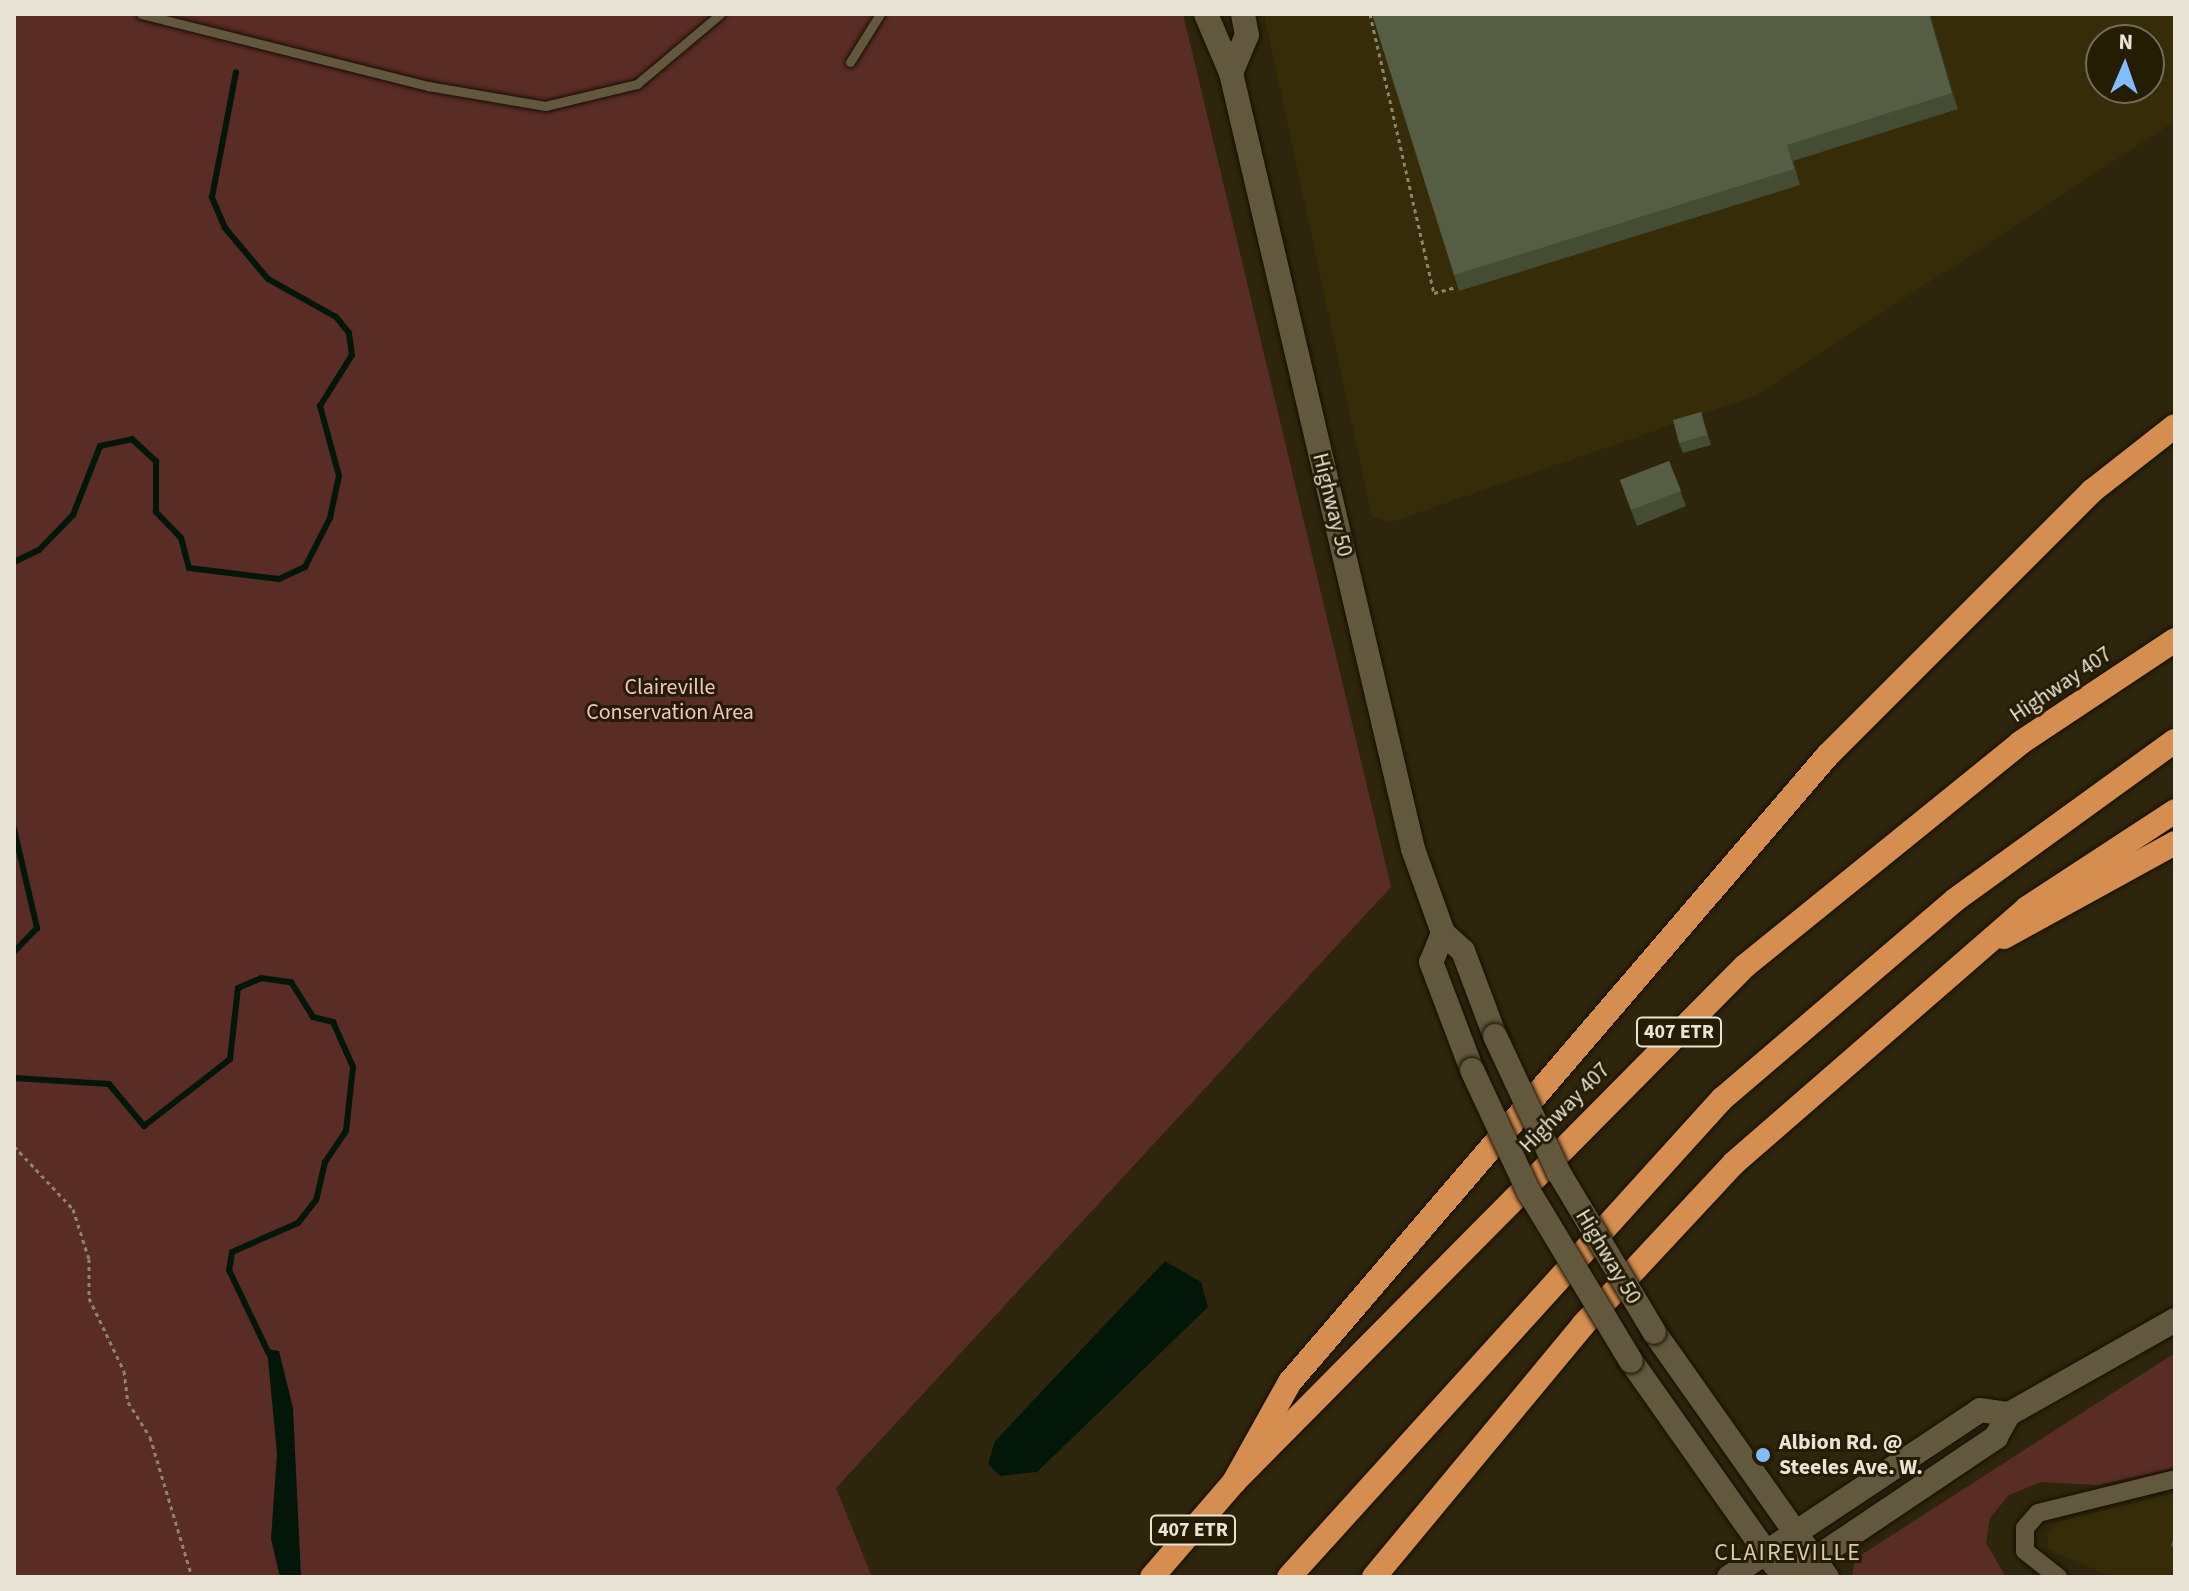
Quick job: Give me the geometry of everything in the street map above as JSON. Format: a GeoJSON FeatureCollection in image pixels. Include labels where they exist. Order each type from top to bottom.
{"type":"FeatureCollection","features":[{"type":"Feature","properties":{"kind":"highway"},"geometry":{"type":"LineString","coordinates":[[1234,1482],[1290,1382],[1818,766],[2081,501],[2175,426]]}},
{"type":"Feature","properties":{"kind":"highway","name":"Highway 407"},"geometry":{"type":"LineString","coordinates":[[1152,1577],[1234,1482],[1745,966],[2020,743],[2175,640]]}},
{"type":"Feature","properties":{"kind":"highway"},"geometry":{"type":"LineString","coordinates":[[1289,1577],[1722,1099],[1955,900],[2175,741]]}},
{"type":"Feature","properties":{"kind":"highway"},"geometry":{"type":"LineString","coordinates":[[1374,1577],[1651,1248],[1861,1046],[2027,908],[2175,811]]}},
{"type":"Feature","properties":{"kind":"highway"},"geometry":{"type":"LineString","coordinates":[[1987,944],[2040,922],[2175,843]]}},
{"type":"Feature","properties":{"kind":"main road","name":"Highway 50"},"geometry":{"type":"LineString","coordinates":[[1206,14],[1231,73],[1410,834],[1443,933],[1463,951],[1495,1036],[1566,1186],[1654,1332],[1820,1568]]}},
{"type":"Feature","properties":{"kind":"main road"},"geometry":{"type":"LineString","coordinates":[[1231,73],[1247,35],[1243,14]]}},
{"type":"Feature","properties":{"kind":"main road","name":"Highway 50"},"geometry":{"type":"LineString","coordinates":[[1443,933],[1431,962],[1472,1070],[1529,1192],[1631,1361],[1786,1577]]}},
{"type":"Feature","properties":{"kind":"main road"},"geometry":{"type":"LineString","coordinates":[[1786,1577],[1820,1568],[1996,1437],[2009,1414],[2175,1320]]}},
{"type":"Feature","properties":{"kind":"main road"},"geometry":{"type":"LineString","coordinates":[[1729,1577],[1980,1410],[2009,1414]]}},
{"type":"Feature","properties":{"kind":"street"},"geometry":{"type":"LineString","coordinates":[[2058,1577],[2025,1551],[2025,1528],[2038,1513],[2175,1479]]}},
{"type":"Feature","properties":{"kind":"lane"},"geometry":{"type":"LineString","coordinates":[[141,14],[470,96],[545,106],[637,84],[720,14]]}},
{"type":"Feature","properties":{"kind":"lane"},"geometry":{"type":"LineString","coordinates":[[850,62],[880,14]]}},
{"type":"Feature","properties":{"kind":"path"},"geometry":{"type":"LineString","coordinates":[[1370,14],[1434,293],[1456,287]]}},
{"type":"Feature","properties":{"kind":"path"},"geometry":{"type":"LineString","coordinates":[[14,1146],[73,1209],[89,1259],[89,1298],[124,1371],[128,1402],[150,1437],[192,1577]]}},
{"type":"Feature","properties":{"kind":"shaded area"},"geometry":{"type":"Polygon","coordinates":[[[1264,14],[2175,14],[2175,121],[1755,396],[1391,522],[1372,517],[1264,14]]]}},
{"type":"Feature","properties":{"kind":"shaded area"},"geometry":{"type":"Polygon","coordinates":[[[1165,1261],[1201,1282],[1208,1307],[1037,1472],[1000,1476],[988,1464],[995,1441],[1165,1261]]]}},
{"type":"Feature","properties":{"kind":"shaded area"},"geometry":{"type":"Polygon","coordinates":[[[267,1349],[279,1351],[293,1408],[301,1577],[280,1577],[271,1539],[277,1453],[267,1349]]]}},
{"type":"Feature","properties":{"kind":"shaded area"},"geometry":{"type":"Polygon","coordinates":[[[2175,1493],[2175,1577],[2113,1577],[2048,1549],[2047,1534],[2057,1522],[2175,1493]]]}},
{"type":"Feature","properties":{"kind":"green space","name":"Claireville Conservation Area"},"geometry":{"type":"Polygon","coordinates":[[[14,14],[1183,14],[1391,887],[836,1488],[872,1577],[14,1577],[14,14]]]}},
{"type":"Feature","properties":{"kind":"green space"},"geometry":{"type":"Polygon","coordinates":[[[2175,1353],[2175,1468],[2098,1485],[2041,1482],[2009,1495],[1990,1518],[1986,1543],[2006,1577],[1852,1577],[1855,1559],[2175,1353]]]}},
{"type":"Feature","properties":{"kind":"building"},"geometry":{"type":"Polygon","coordinates":[[[1372,14],[1929,14],[1952,93],[1787,145],[1794,169],[1454,275],[1372,14]]]}},
{"type":"Feature","properties":{"kind":"building"},"geometry":{"type":"Polygon","coordinates":[[[1701,412],[1707,435],[1679,443],[1673,420],[1701,412]]]}},
{"type":"Feature","properties":{"kind":"building"},"geometry":{"type":"Polygon","coordinates":[[[1669,461],[1681,491],[1631,510],[1620,480],[1669,461]]]}},
{"type":"Feature","properties":{"kind":"waterway"},"geometry":{"type":"LineString","coordinates":[[14,562],[39,550],[73,515],[100,446],[132,439],[156,461],[156,512],[181,538],[189,568],[279,579],[305,567],[330,518],[339,476],[320,406],[352,355],[349,333],[336,317],[268,279],[225,228],[212,197],[236,72]]}},
{"type":"Feature","properties":{"kind":"waterway"},"geometry":{"type":"LineString","coordinates":[[14,829],[37,928],[14,952]]}},
{"type":"Feature","properties":{"kind":"waterway"},"geometry":{"type":"LineString","coordinates":[[14,1078],[109,1084],[144,1126],[230,1059],[238,988],[261,978],[291,982],[313,1017],[333,1022],[353,1067],[346,1131],[325,1162],[316,1200],[298,1223],[232,1252],[229,1270],[269,1354]]}},
{"type":"Feature","properties":{"kind":"place","name":"Albion Rd. @ Steeles Ave. W."},"geometry":{"type":"Point","coordinates":[1763,1455]}},
{"type":"Feature","properties":{"kind":"district","name":"CLAIREVILLE"},"geometry":{"type":"Point","coordinates":[1788,1553]}}]}
